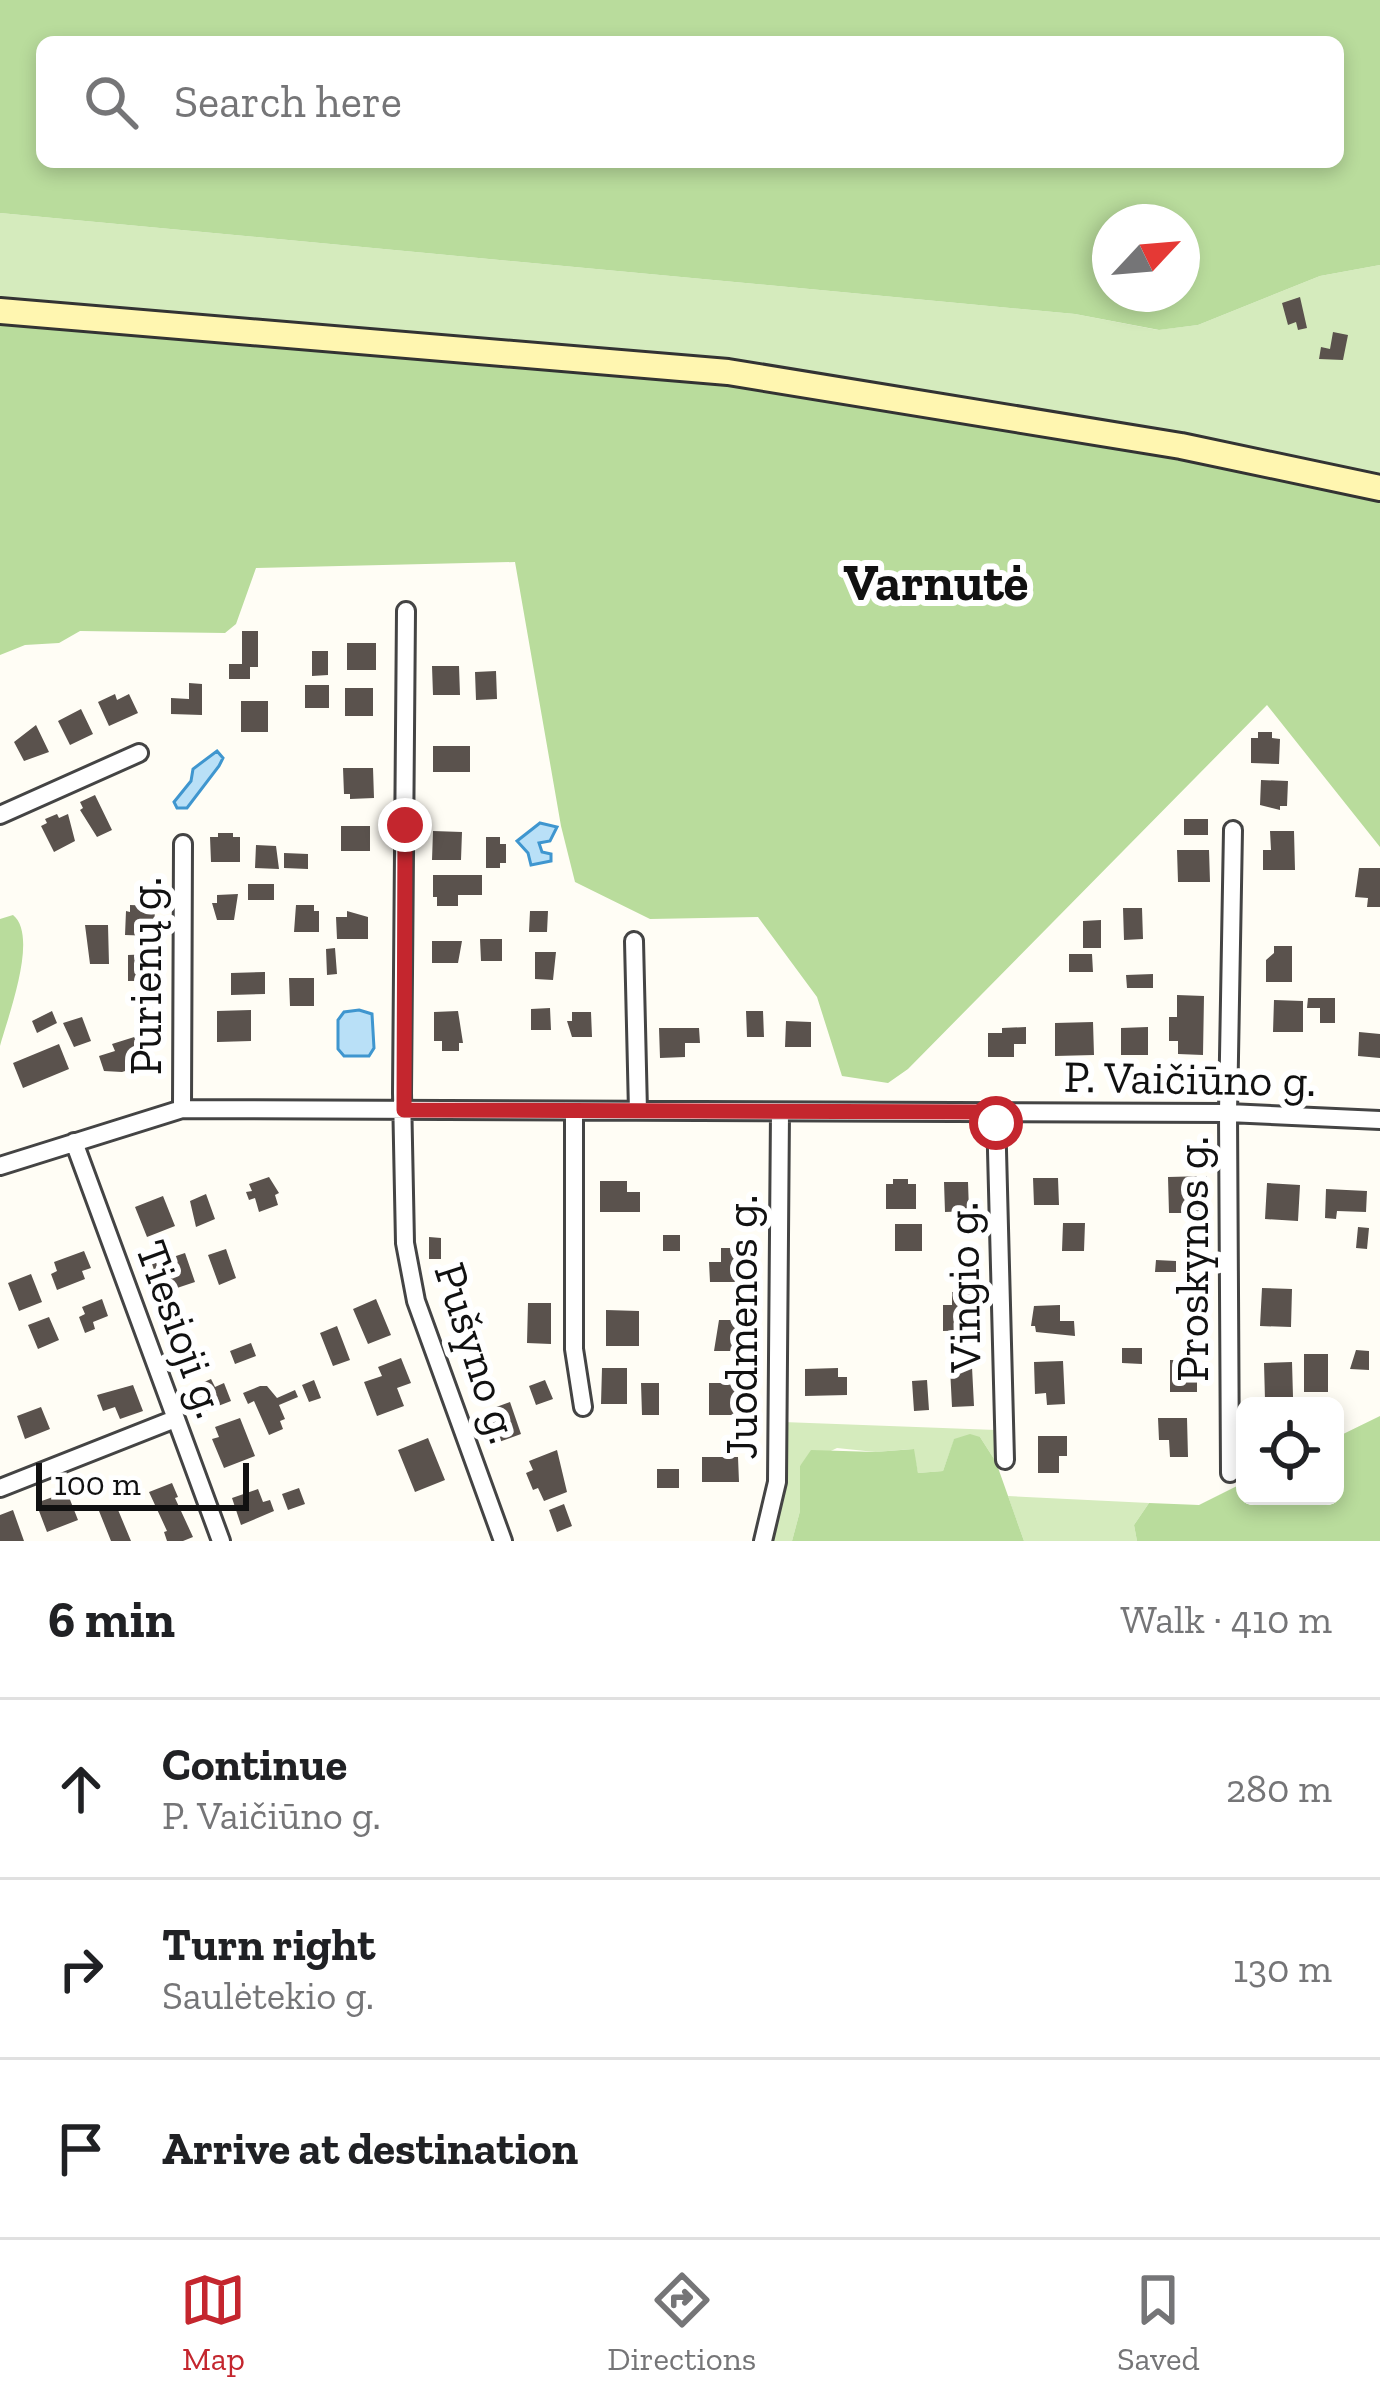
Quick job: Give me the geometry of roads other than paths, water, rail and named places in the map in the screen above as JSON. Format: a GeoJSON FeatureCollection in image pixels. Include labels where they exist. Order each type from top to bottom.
{"type":"FeatureCollection","features":[{"type":"Feature","properties":{"kind":"main road"},"geometry":{"type":"LineString","coordinates":[[0,310],[728,372],[1181,446],[1380,488]]}},
{"type":"Feature","properties":{"kind":"street","name":"Pušyno g."},"geometry":{"type":"LineString","coordinates":[[406,611],[405,1243],[416,1301],[503,1541]]}},
{"type":"Feature","properties":{"kind":"street"},"geometry":{"type":"LineString","coordinates":[[0,815],[139,753]]}},
{"type":"Feature","properties":{"kind":"street","name":"Proskynos g."},"geometry":{"type":"LineString","coordinates":[[1230,1472],[1228,1113],[1233,830]]}},
{"type":"Feature","properties":{"kind":"street","name":"Purienų g."},"geometry":{"type":"LineString","coordinates":[[182,1109],[183,844]]}},
{"type":"Feature","properties":{"kind":"street"},"geometry":{"type":"LineString","coordinates":[[634,941],[638,1112]]}},
{"type":"Feature","properties":{"kind":"street","name":"P. Vaičiūno g."},"geometry":{"type":"LineString","coordinates":[[0,1166],[182,1109],[1228,1113],[1380,1120]]}},
{"type":"Feature","properties":{"kind":"street"},"geometry":{"type":"LineString","coordinates":[[574,1112],[574,1349],[584,1407]]}},
{"type":"Feature","properties":{"kind":"street","name":"Juodmenos g."},"geometry":{"type":"LineString","coordinates":[[764,1541],[777,1482],[780,1112]]}},
{"type":"Feature","properties":{"kind":"street","name":"Vingio g."},"geometry":{"type":"LineString","coordinates":[[996,1112],[1004,1460]]}},
{"type":"Feature","properties":{"kind":"street","name":"Tiesioji g."},"geometry":{"type":"LineString","coordinates":[[74,1142],[220,1541]]}},
{"type":"Feature","properties":{"kind":"street"},"geometry":{"type":"LineString","coordinates":[[0,1488],[176,1419]]}},
{"type":"Feature","properties":{"kind":"water"},"geometry":{"type":"Polygon","coordinates":[[[217,751],[223,758],[219,766],[187,808],[177,808],[174,802],[191,781],[193,769],[217,751]]]}},
{"type":"Feature","properties":{"kind":"water"},"geometry":{"type":"Polygon","coordinates":[[[540,823],[557,827],[550,841],[539,843],[542,852],[551,854],[551,861],[531,865],[517,841],[540,823]]]}},
{"type":"Feature","properties":{"kind":"water"},"geometry":{"type":"Polygon","coordinates":[[[344,1012],[372,1014],[374,1048],[369,1056],[344,1056],[338,1049],[338,1020],[344,1012]]]}},
{"type":"Feature","properties":{"kind":"district","name":"Varnutė"},"geometry":{"type":"Point","coordinates":[936,582]}}]}
